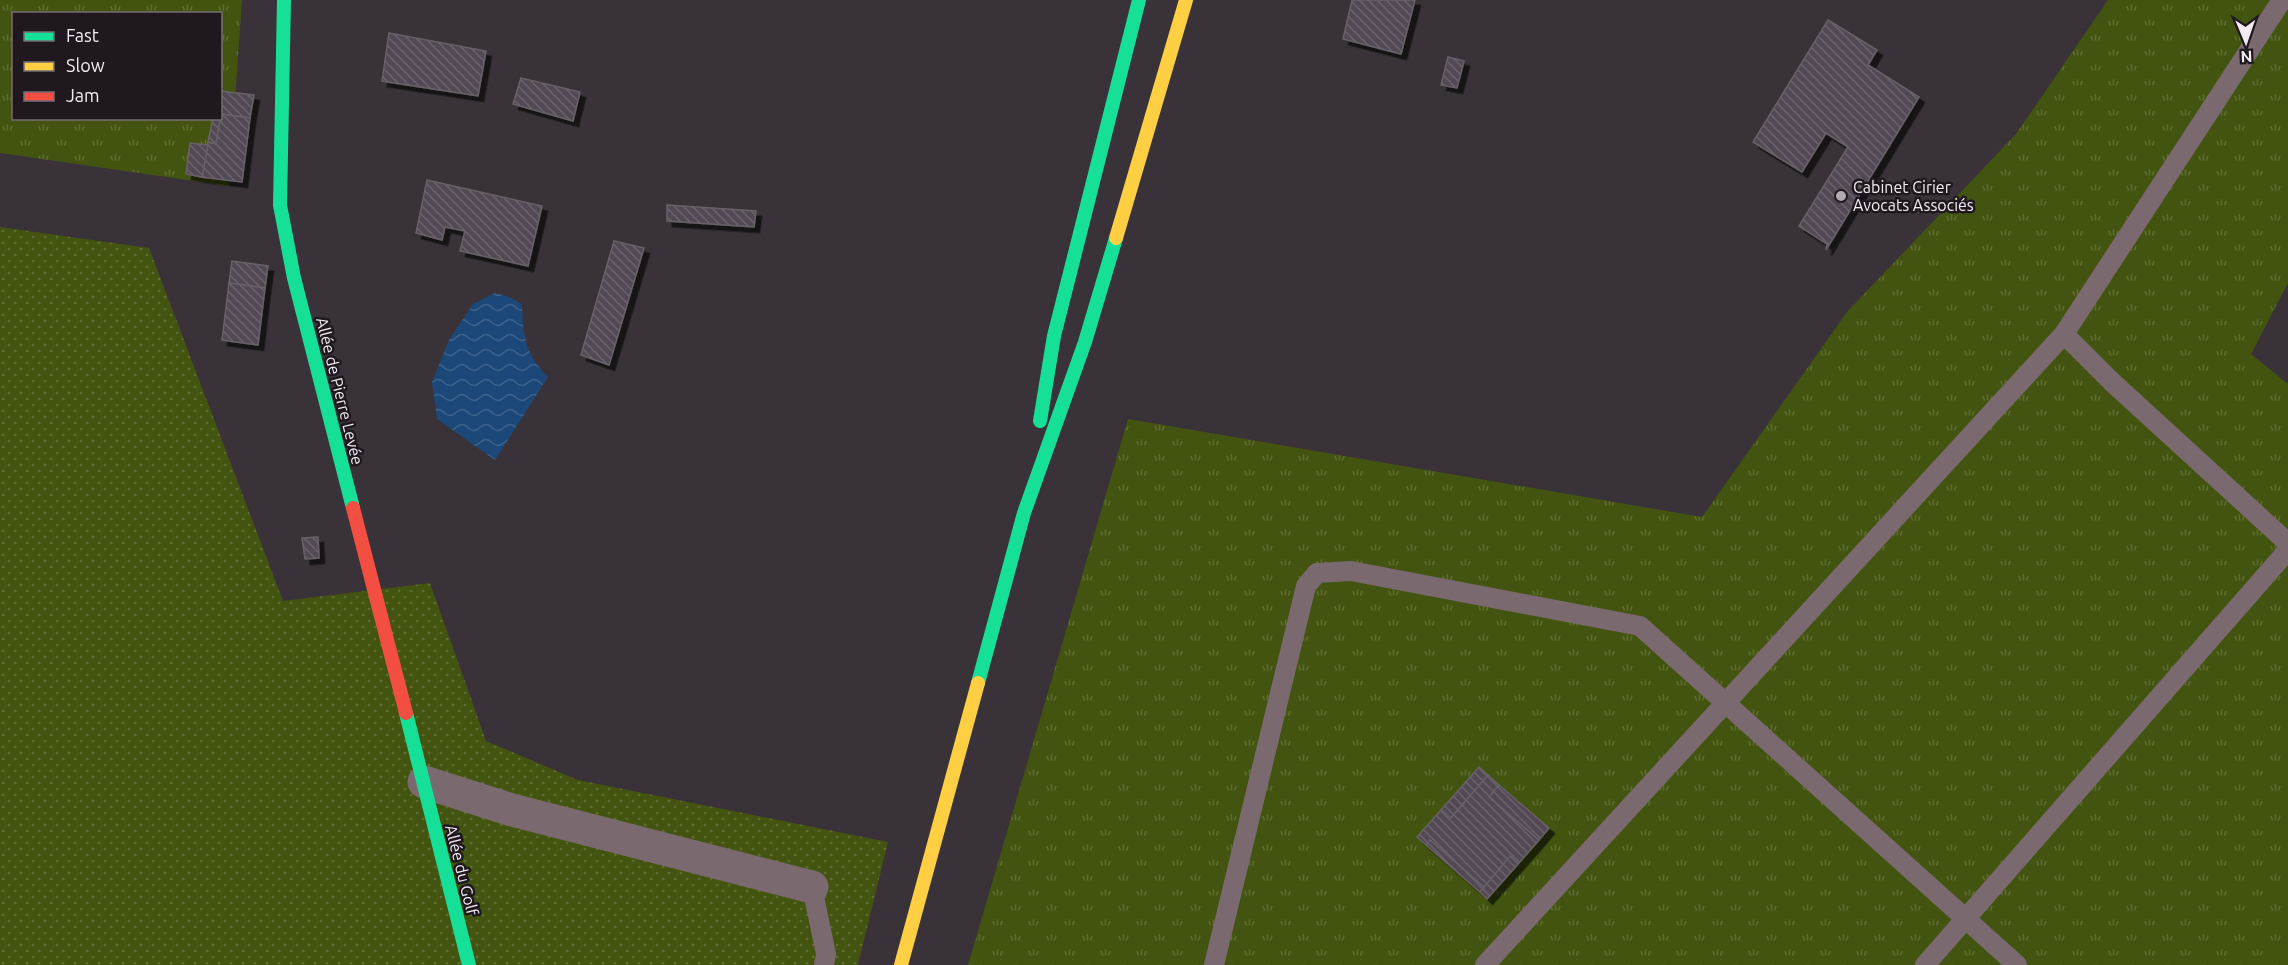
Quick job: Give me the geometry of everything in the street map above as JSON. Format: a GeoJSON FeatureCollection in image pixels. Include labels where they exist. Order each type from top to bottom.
{"type":"FeatureCollection","features":[{"type":"Feature","properties":{"kind":"main road","name":"Allée de Pierre Levée"},"geometry":{"type":"LineString","coordinates":[[284,0],[280,205],[297,290],[424,782]]}},
{"type":"Feature","properties":{"kind":"main road"},"geometry":{"type":"LineString","coordinates":[[1024,513],[1054,336],[1139,0]]}},
{"type":"Feature","properties":{"kind":"main road"},"geometry":{"type":"LineString","coordinates":[[901,965],[1024,513],[1084,342],[1185,0]]}},
{"type":"Feature","properties":{"kind":"main road","name":"Allée du Golf"},"geometry":{"type":"LineString","coordinates":[[424,782],[469,965]]}},
{"type":"Feature","properties":{"kind":"street"},"geometry":{"type":"LineString","coordinates":[[424,782],[512,810],[812,887]]}},
{"type":"Feature","properties":{"kind":"lane"},"geometry":{"type":"LineString","coordinates":[[1485,965],[2064,334],[2282,0]]}},
{"type":"Feature","properties":{"kind":"lane"},"geometry":{"type":"LineString","coordinates":[[2064,334],[2112,382],[2288,543]]}},
{"type":"Feature","properties":{"kind":"lane"},"geometry":{"type":"LineString","coordinates":[[1925,965],[2288,550]]}},
{"type":"Feature","properties":{"kind":"lane"},"geometry":{"type":"LineString","coordinates":[[1214,965],[1306,586],[1317,573],[1351,571],[1640,626],[2017,965]]}},
{"type":"Feature","properties":{"kind":"lane"},"geometry":{"type":"LineString","coordinates":[[812,887],[826,954],[824,965]]}},
{"type":"Feature","properties":{"kind":"green space"},"geometry":{"type":"Polygon","coordinates":[[[0,0],[242,0],[229,186],[0,153],[0,0]]]}},
{"type":"Feature","properties":{"kind":"green space"},"geometry":{"type":"Polygon","coordinates":[[[2108,0],[2288,0],[2288,283],[2251,354],[2288,384],[2288,965],[968,965],[1128,419],[1702,517],[1847,312],[2016,134],[2108,0]]]}},
{"type":"Feature","properties":{"kind":"green space"},"geometry":{"type":"Polygon","coordinates":[[[0,227],[149,248],[283,601],[430,583],[486,741],[578,780],[888,842],[858,965],[0,965],[0,227]]]}},
{"type":"Feature","properties":{"kind":"water"},"geometry":{"type":"Polygon","coordinates":[[[495,293],[510,297],[522,304],[527,344],[534,360],[548,377],[495,460],[437,419],[432,382],[449,340],[473,304],[495,293]]]}},
{"type":"Feature","properties":{"kind":"building"},"geometry":{"type":"Polygon","coordinates":[[[1352,0],[1415,0],[1401,54],[1343,39],[1352,0]]]}},
{"type":"Feature","properties":{"kind":"building"},"geometry":{"type":"Polygon","coordinates":[[[1828,20],[1877,50],[1868,65],[1919,97],[1826,250],[1827,244],[1799,226],[1848,147],[1826,133],[1802,172],[1753,142],[1828,20]]]}},
{"type":"Feature","properties":{"kind":"building"},"geometry":{"type":"Polygon","coordinates":[[[389,33],[486,51],[478,96],[382,81],[389,33]]]}},
{"type":"Feature","properties":{"kind":"building"},"geometry":{"type":"Polygon","coordinates":[[[1448,57],[1464,61],[1457,88],[1441,85],[1448,57]]]}},
{"type":"Feature","properties":{"kind":"building"},"geometry":{"type":"Polygon","coordinates":[[[521,78],[580,92],[573,121],[513,104],[521,78]]]}},
{"type":"Feature","properties":{"kind":"building"},"geometry":{"type":"Polygon","coordinates":[[[222,91],[254,95],[250,118],[222,114],[222,91]]]}},
{"type":"Feature","properties":{"kind":"building"},"geometry":{"type":"Polygon","coordinates":[[[222,114],[250,118],[242,182],[202,177],[208,142],[216,144],[222,114]]]}},
{"type":"Feature","properties":{"kind":"building"},"geometry":{"type":"Polygon","coordinates":[[[213,120],[220,120],[216,144],[208,142],[213,120]]]}},
{"type":"Feature","properties":{"kind":"building"},"geometry":{"type":"Polygon","coordinates":[[[190,143],[208,145],[202,177],[186,174],[190,143]]]}},
{"type":"Feature","properties":{"kind":"building"},"geometry":{"type":"Polygon","coordinates":[[[427,180],[542,206],[528,266],[460,251],[465,231],[445,227],[442,240],[416,233],[427,180]]]}},
{"type":"Feature","properties":{"kind":"building"},"geometry":{"type":"Polygon","coordinates":[[[667,205],[756,211],[754,227],[667,221],[667,205]]]}},
{"type":"Feature","properties":{"kind":"building"},"geometry":{"type":"Polygon","coordinates":[[[614,241],[644,248],[609,365],[581,355],[614,241]]]}},
{"type":"Feature","properties":{"kind":"building"},"geometry":{"type":"Polygon","coordinates":[[[232,261],[268,266],[265,288],[229,283],[232,261]]]}},
{"type":"Feature","properties":{"kind":"building"},"geometry":{"type":"Polygon","coordinates":[[[229,283],[265,288],[258,345],[222,340],[229,283]]]}},
{"type":"Feature","properties":{"kind":"building"},"geometry":{"type":"Polygon","coordinates":[[[318,537],[319,558],[305,559],[302,538],[318,537]]]}},
{"type":"Feature","properties":{"kind":"building"},"geometry":{"type":"Polygon","coordinates":[[[1479,767],[1488,775],[1451,818],[1441,810],[1479,767]]]}},
{"type":"Feature","properties":{"kind":"building"},"geometry":{"type":"Polygon","coordinates":[[[1488,775],[1499,785],[1489,797],[1539,840],[1518,864],[1510,856],[1484,887],[1430,840],[1426,845],[1417,837],[1441,810],[1451,818],[1488,775]]]}},
{"type":"Feature","properties":{"kind":"building"},"geometry":{"type":"Polygon","coordinates":[[[1499,785],[1549,828],[1539,840],[1489,797],[1499,785]]]}},
{"type":"Feature","properties":{"kind":"building"},"geometry":{"type":"Polygon","coordinates":[[[1430,840],[1484,887],[1480,892],[1426,845],[1430,840]]]}},
{"type":"Feature","properties":{"kind":"building"},"geometry":{"type":"Polygon","coordinates":[[[1510,856],[1518,864],[1487,899],[1480,892],[1510,856]]]}},
{"type":"Feature","properties":{"kind":"traffic: fast"},"geometry":{"type":"LineString","coordinates":[[284,0],[280,205],[294,278],[353,508]]}},
{"type":"Feature","properties":{"kind":"traffic: fast"},"geometry":{"type":"LineString","coordinates":[[1040,421],[1054,336],[1139,0]]}},
{"type":"Feature","properties":{"kind":"traffic: fast"},"geometry":{"type":"LineString","coordinates":[[978,683],[1024,513],[1085,342],[1116,238]]}},
{"type":"Feature","properties":{"kind":"traffic: fast"},"geometry":{"type":"LineString","coordinates":[[406,713],[469,965]]}},
{"type":"Feature","properties":{"kind":"traffic: slow"},"geometry":{"type":"LineString","coordinates":[[1116,238],[1186,0]]}},
{"type":"Feature","properties":{"kind":"traffic: slow"},"geometry":{"type":"LineString","coordinates":[[901,965],[978,683]]}},
{"type":"Feature","properties":{"kind":"traffic: jam"},"geometry":{"type":"LineString","coordinates":[[353,508],[406,713]]}},
{"type":"Feature","properties":{"kind":"place","name":"Cabinet Cirier Avocats Associés"},"geometry":{"type":"Point","coordinates":[1841,196]}}]}
